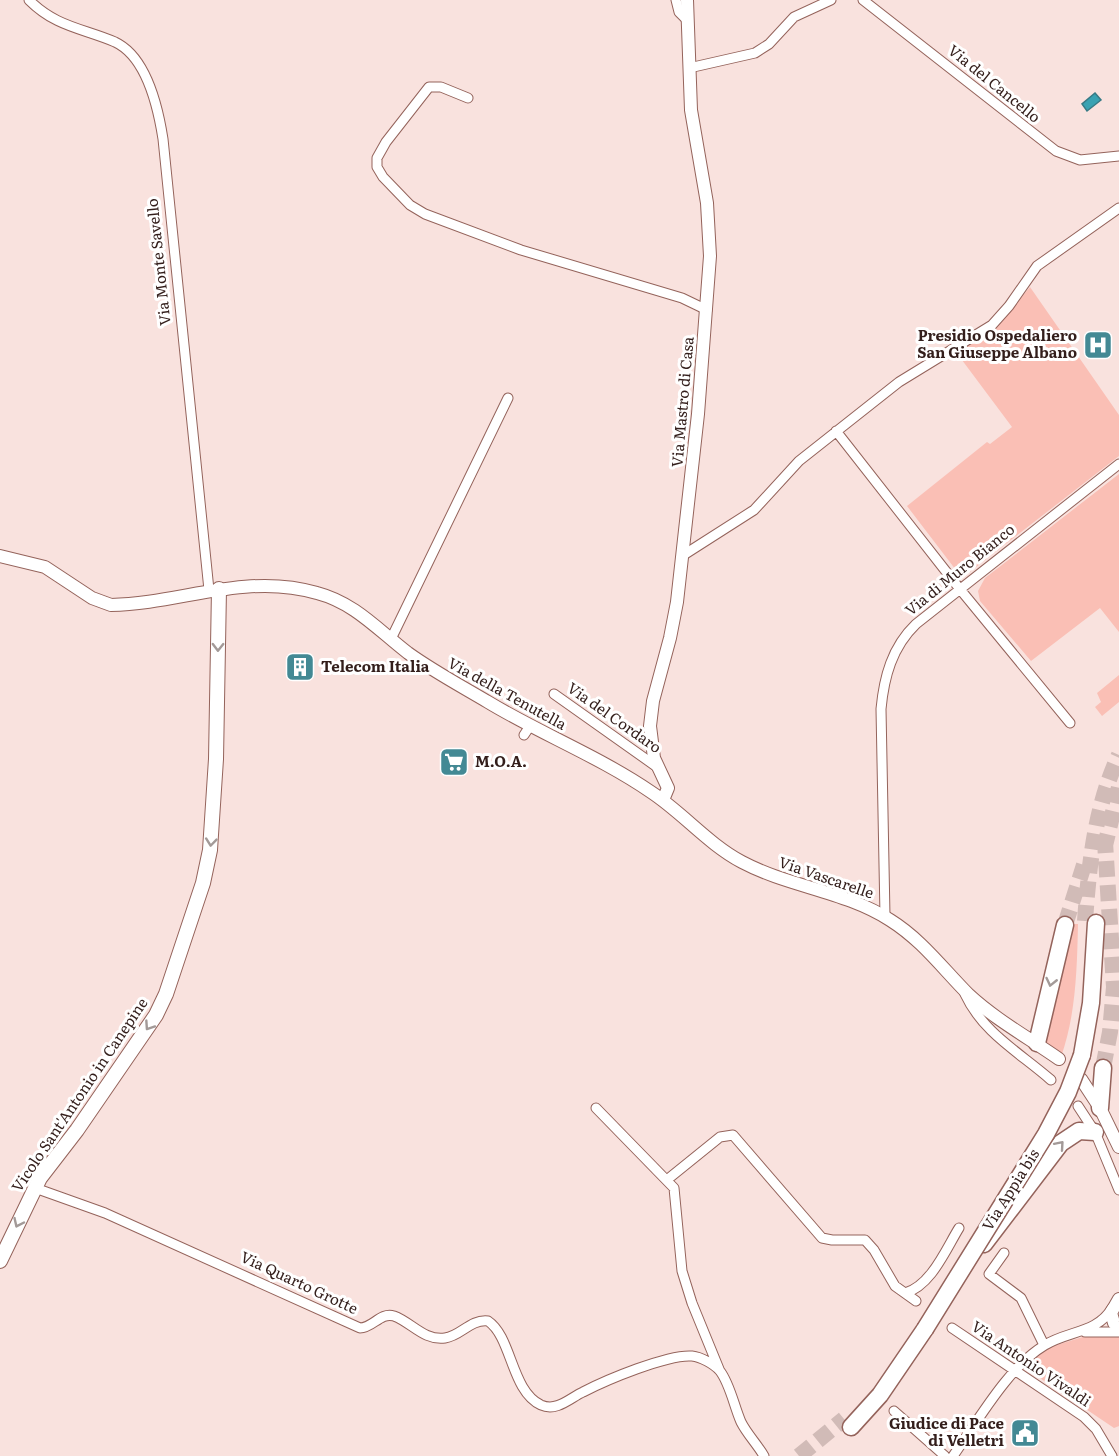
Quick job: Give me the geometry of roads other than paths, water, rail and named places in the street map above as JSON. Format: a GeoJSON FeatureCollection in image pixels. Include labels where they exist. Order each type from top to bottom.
{"type":"FeatureCollection","features":[{"type":"Feature","properties":{"kind":"highway","name":"Via Appia bis"},"geometry":{"type":"LineString","coordinates":[[848,1423],[962,1269],[1046,1134],[1068,1092],[1090,922]]}},
{"type":"Feature","properties":{"kind":"highway"},"geometry":{"type":"LineString","coordinates":[[1036,1043],[1065,925]]}},
{"type":"Feature","properties":{"kind":"highway","name":"Via Appia bis"},"geometry":{"type":"LineString","coordinates":[[921,1326],[1036,1129],[1054,1096],[1071,1055]]}},
{"type":"Feature","properties":{"kind":"highway"},"geometry":{"type":"LineString","coordinates":[[1100,1108],[1103,1068]]}},
{"type":"Feature","properties":{"kind":"highway"},"geometry":{"type":"LineString","coordinates":[[962,1269],[1069,1135],[1084,1130],[1095,1132]]}},
{"type":"Feature","properties":{"kind":"main road","name":"Vicolo Sant'Antonio in Canepine"},"geometry":{"type":"LineString","coordinates":[[0,1261],[34,1188],[78,1131],[156,1015],[167,990],[204,880],[211,844],[215,800],[214,589]]}},
{"type":"Feature","properties":{"kind":"street","name":"Via Monte Savello"},"geometry":{"type":"LineString","coordinates":[[28,0],[60,24],[113,42],[125,49],[141,71],[154,100],[163,139],[214,589]]}},
{"type":"Feature","properties":{"kind":"street"},"geometry":{"type":"LineString","coordinates":[[676,0],[679,12],[687,20]]}},
{"type":"Feature","properties":{"kind":"street","name":"Via Mastro di Casa"},"geometry":{"type":"LineString","coordinates":[[663,800],[668,788],[658,767],[651,740],[651,711],[672,630],[682,556],[707,310],[710,232],[692,118],[687,0]]}},
{"type":"Feature","properties":{"kind":"street"},"geometry":{"type":"LineString","coordinates":[[689,68],[754,53],[769,44],[794,17],[831,0]]}},
{"type":"Feature","properties":{"kind":"street","name":"Via del Cancello"},"geometry":{"type":"LineString","coordinates":[[863,0],[1056,151],[1080,160],[1119,156]]}},
{"type":"Feature","properties":{"kind":"street"},"geometry":{"type":"LineString","coordinates":[[468,98],[441,87],[429,87],[386,142],[377,158],[376,167],[401,197],[425,214],[512,247],[682,298],[707,310]]}},
{"type":"Feature","properties":{"kind":"street"},"geometry":{"type":"LineString","coordinates":[[682,556],[754,510],[799,461],[910,374],[992,325],[1037,266],[1119,208]]}},
{"type":"Feature","properties":{"kind":"street"},"geometry":{"type":"LineString","coordinates":[[391,639],[508,399]]}},
{"type":"Feature","properties":{"kind":"street"},"geometry":{"type":"LineString","coordinates":[[836,431],[959,588],[1070,723]]}},
{"type":"Feature","properties":{"kind":"street","name":"Via di Muro Bianco"},"geometry":{"type":"LineString","coordinates":[[885,916],[881,717],[884,686],[892,657],[902,639],[959,588],[1119,464]]}},
{"type":"Feature","properties":{"kind":"street","name":"Via della Tenutella"},"geometry":{"type":"LineString","coordinates":[[0,556],[45,567],[92,598],[111,605],[214,589],[265,586],[307,590],[338,600],[439,673],[527,730],[607,765],[663,800]]}},
{"type":"Feature","properties":{"kind":"street","name":"Via del Cordaro"},"geometry":{"type":"LineString","coordinates":[[554,694],[658,767]]}},
{"type":"Feature","properties":{"kind":"street","name":"Via Vascarelle"},"geometry":{"type":"LineString","coordinates":[[663,800],[741,862],[764,873],[836,895],[885,916],[921,943],[979,1004],[1036,1043],[1071,1055]]}},
{"type":"Feature","properties":{"kind":"street"},"geometry":{"type":"LineString","coordinates":[[961,986],[984,1025],[1051,1080]]}},
{"type":"Feature","properties":{"kind":"street"},"geometry":{"type":"LineString","coordinates":[[1081,1079],[1100,1108],[1119,1147]]}},
{"type":"Feature","properties":{"kind":"street"},"geometry":{"type":"LineString","coordinates":[[1078,1106],[1095,1132],[1119,1190]]}},
{"type":"Feature","properties":{"kind":"street"},"geometry":{"type":"LineString","coordinates":[[596,1108],[668,1179],[677,1195],[677,1236],[684,1278],[742,1425],[764,1456]]}},
{"type":"Feature","properties":{"kind":"street"},"geometry":{"type":"LineString","coordinates":[[668,1179],[720,1137],[733,1135],[822,1238],[865,1240],[876,1253],[890,1279],[916,1301]]}},
{"type":"Feature","properties":{"kind":"street","name":"Via Quarto Grotte"},"geometry":{"type":"LineString","coordinates":[[34,1188],[105,1213],[360,1328],[369,1327],[385,1316],[392,1316],[428,1335],[443,1338],[453,1336],[475,1322],[488,1322],[498,1332],[522,1383],[534,1400],[544,1406],[561,1405],[618,1377],[685,1356],[702,1359],[720,1371]]}},
{"type":"Feature","properties":{"kind":"street"},"geometry":{"type":"LineString","coordinates":[[905,1293],[915,1291],[925,1282],[959,1228]]}},
{"type":"Feature","properties":{"kind":"street"},"geometry":{"type":"LineString","coordinates":[[1004,1253],[989,1274],[1021,1298],[1044,1345]]}},
{"type":"Feature","properties":{"kind":"street"},"geometry":{"type":"LineString","coordinates":[[1076,1332],[1119,1329],[1112,1318],[1117,1301]]}},
{"type":"Feature","properties":{"kind":"street"},"geometry":{"type":"LineString","coordinates":[[953,1456],[1014,1372],[1028,1357],[1044,1345],[1102,1322],[1117,1301]]}},
{"type":"Feature","properties":{"kind":"street","name":"Via Antonio Vivaldi"},"geometry":{"type":"LineString","coordinates":[[952,1328],[1089,1421],[1112,1456]]}},
{"type":"Feature","properties":{"kind":"street"},"geometry":{"type":"LineString","coordinates":[[894,1410],[945,1456]]}},
{"type":"Feature","properties":{"kind":"water"},"geometry":{"type":"Polygon","coordinates":[[[1095,93],[1101,100],[1087,111],[1082,104],[1095,93]]]}},
{"type":"Feature","properties":{"kind":"tunnel"},"geometry":{"type":"LineString","coordinates":[[1085,921],[1094,836],[1104,795],[1119,755]]}},
{"type":"Feature","properties":{"kind":"tunnel"},"geometry":{"type":"LineString","coordinates":[[1104,850],[1119,787]]}},
{"type":"Feature","properties":{"kind":"tunnel"},"geometry":{"type":"LineString","coordinates":[[1103,1068],[1110,1032],[1114,987],[1105,842]]}},
{"type":"Feature","properties":{"kind":"tunnel"},"geometry":{"type":"LineString","coordinates":[[1065,925],[1084,865]]}},
{"type":"Feature","properties":{"kind":"tunnel"},"geometry":{"type":"LineString","coordinates":[[799,1456],[844,1419]]}},
{"type":"Feature","properties":{"kind":"place","name":"Presidio Ospedaliero San Giuseppe Albano"},"geometry":{"type":"Point","coordinates":[1098,345]}},
{"type":"Feature","properties":{"kind":"place","name":"Telecom Italia"},"geometry":{"type":"Point","coordinates":[300,667]}},
{"type":"Feature","properties":{"kind":"place","name":"M.O.A."},"geometry":{"type":"Point","coordinates":[454,762]}},
{"type":"Feature","properties":{"kind":"place","name":"Giudice di Pace di Velletri"},"geometry":{"type":"Point","coordinates":[1025,1433]}}]}
